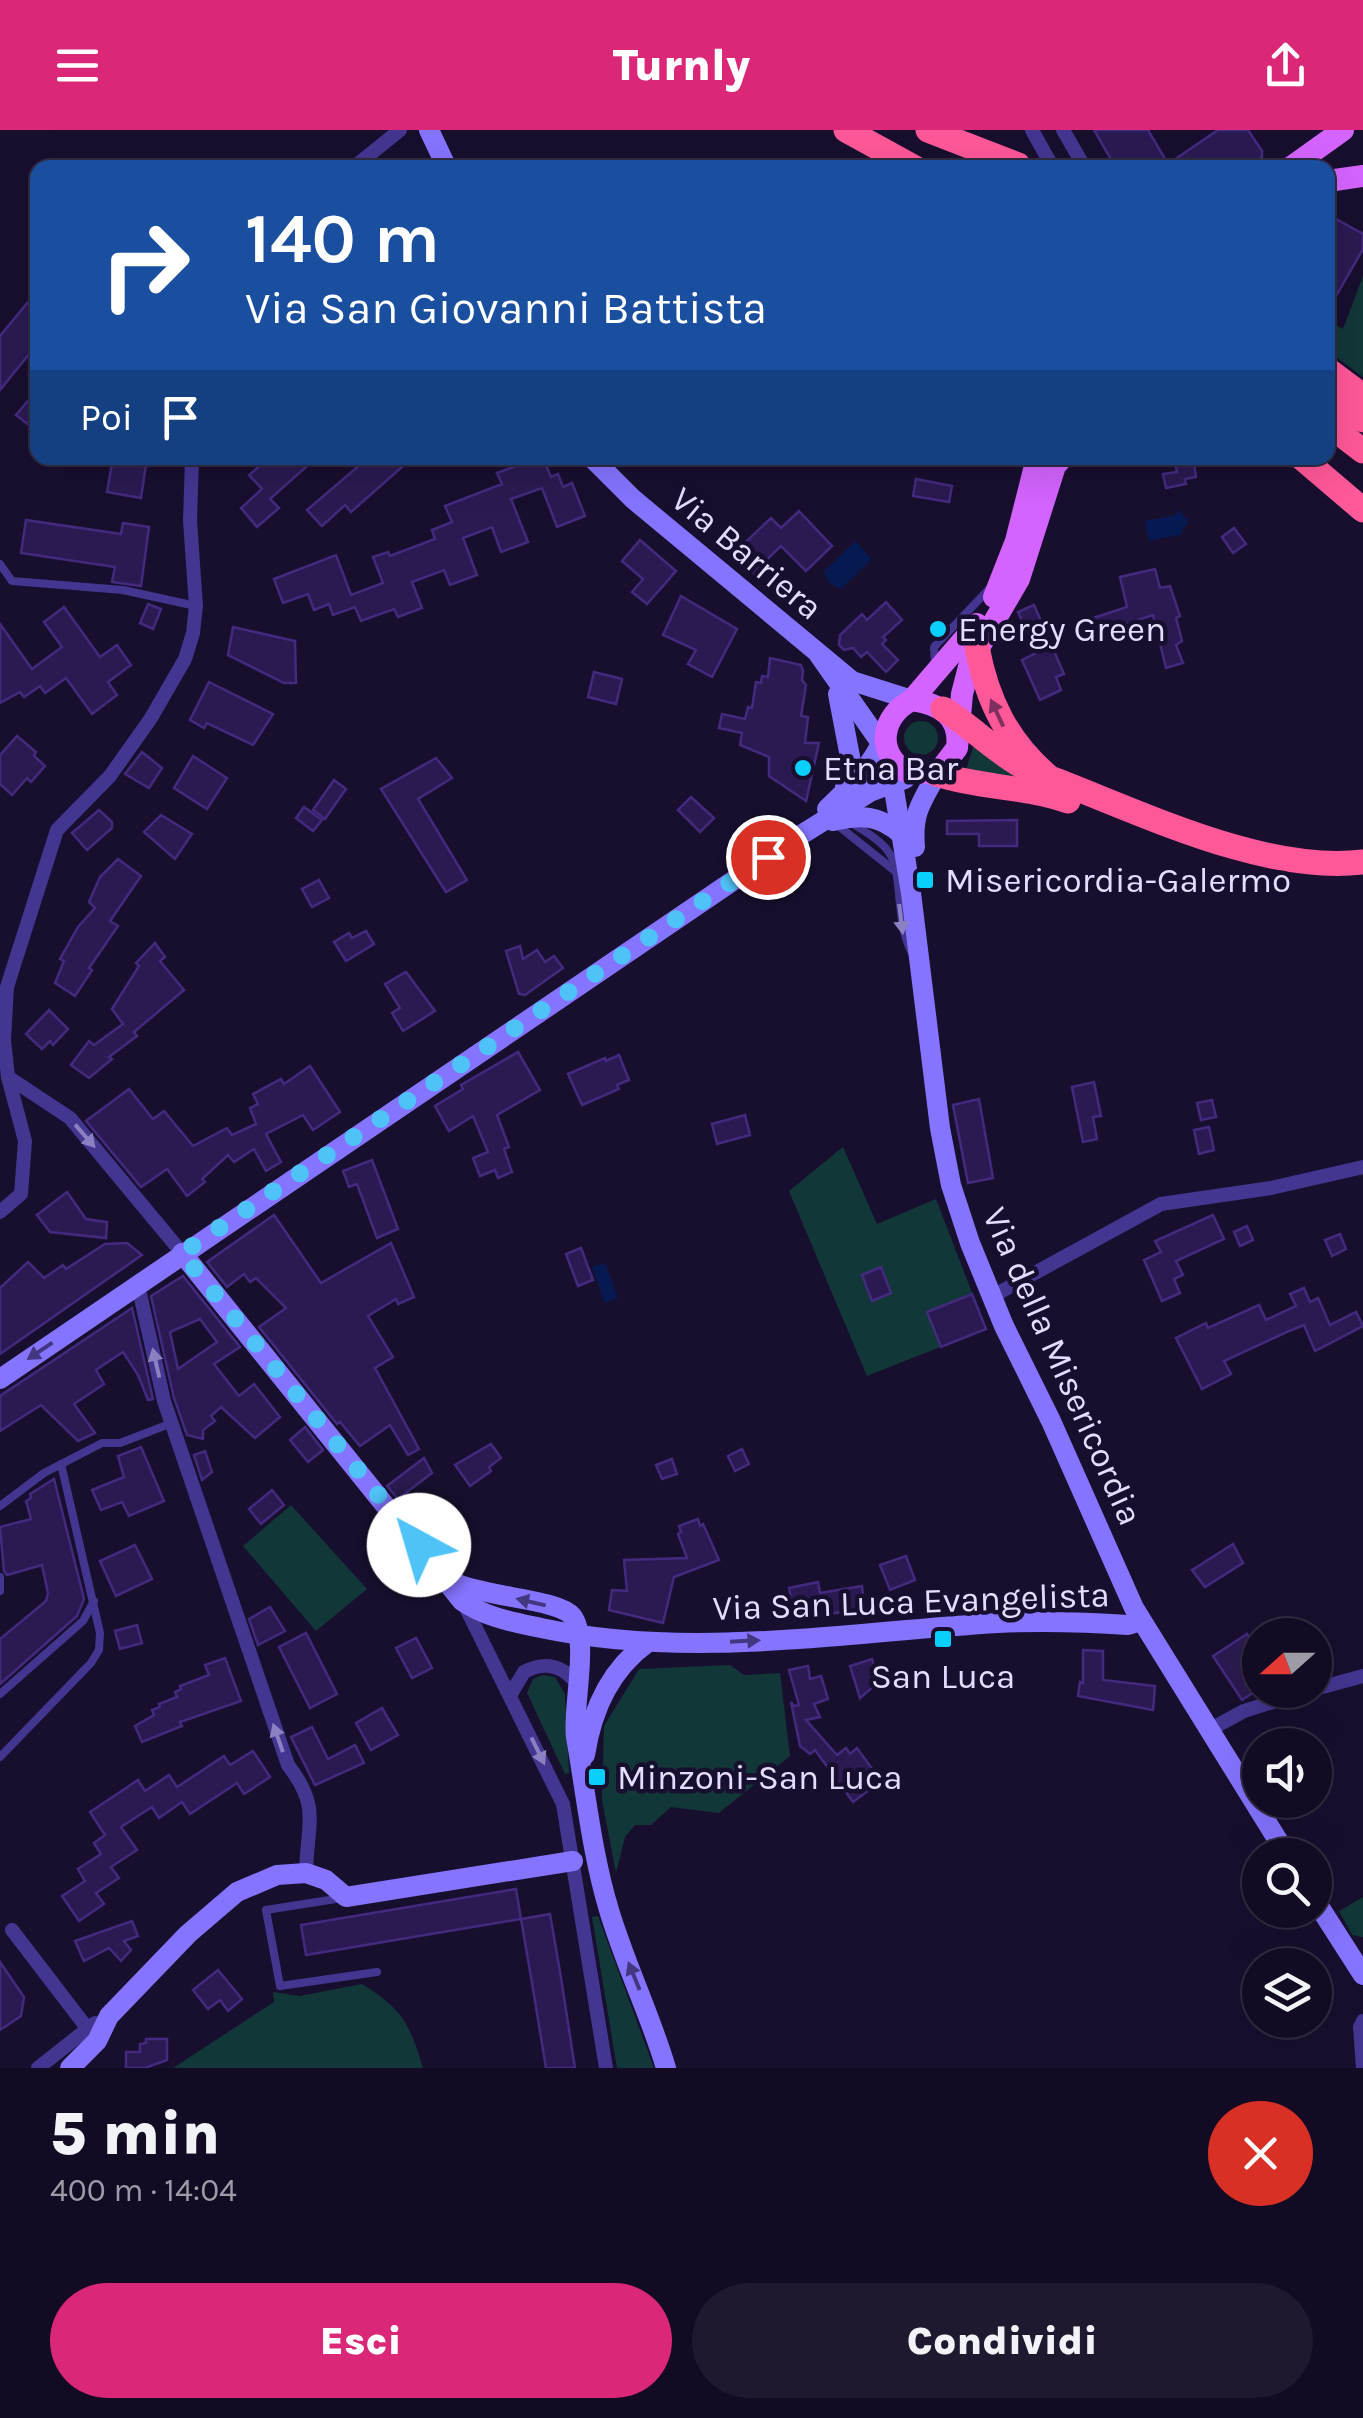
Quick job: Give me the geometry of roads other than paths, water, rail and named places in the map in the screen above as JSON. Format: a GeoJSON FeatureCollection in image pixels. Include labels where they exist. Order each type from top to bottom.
{"type":"FeatureCollection","features":[{"type":"Feature","properties":{"kind":"highway"},"geometry":{"type":"LineString","coordinates":[[846,130],[900,160]]}},
{"type":"Feature","properties":{"kind":"highway"},"geometry":{"type":"LineString","coordinates":[[916,130],[967,160]]}},
{"type":"Feature","properties":{"kind":"highway"},"geometry":{"type":"LineString","coordinates":[[928,130],[1003,160]]}},
{"type":"Feature","properties":{"kind":"highway"},"geometry":{"type":"LineString","coordinates":[[1335,375],[1363,396]]}},
{"type":"Feature","properties":{"kind":"highway"},"geometry":{"type":"LineString","coordinates":[[1335,399],[1363,420]]}},
{"type":"Feature","properties":{"kind":"highway"},"geometry":{"type":"LineString","coordinates":[[1335,429],[1363,450]]}},
{"type":"Feature","properties":{"kind":"highway"},"geometry":{"type":"LineString","coordinates":[[1310,465],[1363,510]]}},
{"type":"Feature","properties":{"kind":"highway"},"geometry":{"type":"LineString","coordinates":[[977,647],[983,677],[1001,723],[1030,761],[1050,778]]}},
{"type":"Feature","properties":{"kind":"highway"},"geometry":{"type":"LineString","coordinates":[[954,722],[1002,755],[1050,778],[1238,848],[1320,863],[1363,862]]}},
{"type":"Feature","properties":{"kind":"highway"},"geometry":{"type":"LineString","coordinates":[[929,780],[1040,791],[1217,856],[1272,871],[1363,877]]}},
{"type":"Feature","properties":{"kind":"main road"},"geometry":{"type":"LineString","coordinates":[[430,130],[444,160]]}},
{"type":"Feature","properties":{"kind":"main road"},"geometry":{"type":"LineString","coordinates":[[1301,160],[1343,130]]}},
{"type":"Feature","properties":{"kind":"main road"},"geometry":{"type":"LineString","coordinates":[[1335,180],[1363,176]]}},
{"type":"Feature","properties":{"kind":"main road","name":"Via Barriera"},"geometry":{"type":"LineString","coordinates":[[599,465],[632,499],[818,655]]}},
{"type":"Feature","properties":{"kind":"main road"},"geometry":{"type":"LineString","coordinates":[[0,1379],[796,838],[842,795],[885,744],[905,697],[932,677],[981,619],[1006,571],[1035,465]]}},
{"type":"Feature","properties":{"kind":"main road"},"geometry":{"type":"LineString","coordinates":[[911,893],[916,860],[916,809],[929,780],[954,756],[954,722],[965,678],[977,647],[1019,580],[1056,465]]}},
{"type":"Feature","properties":{"kind":"main road"},"geometry":{"type":"LineString","coordinates":[[818,655],[898,766],[929,780]]}},
{"type":"Feature","properties":{"kind":"main road"},"geometry":{"type":"LineString","coordinates":[[818,655],[852,682],[905,697],[954,722]]}},
{"type":"Feature","properties":{"kind":"main road"},"geometry":{"type":"LineString","coordinates":[[835,682],[851,762],[842,795]]}},
{"type":"Feature","properties":{"kind":"main road"},"geometry":{"type":"LineString","coordinates":[[885,744],[911,893]]}},
{"type":"Feature","properties":{"kind":"main road"},"geometry":{"type":"LineString","coordinates":[[833,822],[870,792],[894,783],[929,780]]}},
{"type":"Feature","properties":{"kind":"main road"},"geometry":{"type":"LineString","coordinates":[[796,838],[833,822],[865,816],[878,818],[902,836]]}},
{"type":"Feature","properties":{"kind":"main road","name":"Via della Misericordia"},"geometry":{"type":"LineString","coordinates":[[911,893],[944,1155],[957,1206],[991,1296],[1141,1621]]}},
{"type":"Feature","properties":{"kind":"main road"},"geometry":{"type":"LineString","coordinates":[[182,1253],[462,1601]]}},
{"type":"Feature","properties":{"kind":"main road"},"geometry":{"type":"LineString","coordinates":[[443,1574],[469,1588],[564,1610],[576,1624],[580,1687],[575,1730],[608,1908],[650,2015],[666,2068]]}},
{"type":"Feature","properties":{"kind":"main road","name":"Via San Luca Evangelista"},"geometry":{"type":"LineString","coordinates":[[462,1601],[497,1618],[578,1636],[648,1643],[743,1642],[1039,1621],[1141,1621],[1276,1838]]}},
{"type":"Feature","properties":{"kind":"main road"},"geometry":{"type":"LineString","coordinates":[[582,1772],[595,1710],[613,1676],[648,1643]]}},
{"type":"Feature","properties":{"kind":"main road"},"geometry":{"type":"LineString","coordinates":[[85,2052],[109,2016],[188,1934],[236,1892],[277,1874],[306,1873],[326,1880],[346,1897],[573,1861]]}},
{"type":"Feature","properties":{"kind":"main road"},"geometry":{"type":"LineString","coordinates":[[1332,1927],[1363,1975]]}},
{"type":"Feature","properties":{"kind":"street"},"geometry":{"type":"LineString","coordinates":[[363,160],[400,130]]}},
{"type":"Feature","properties":{"kind":"street"},"geometry":{"type":"LineString","coordinates":[[1032,130],[1049,160]]}},
{"type":"Feature","properties":{"kind":"street"},"geometry":{"type":"LineString","coordinates":[[1051,160],[1066,136],[1081,160]]}},
{"type":"Feature","properties":{"kind":"street"},"geometry":{"type":"LineString","coordinates":[[0,1212],[14,1203],[23,1185],[25,1141],[8,1077],[4,1040],[7,986],[57,830],[110,776],[151,718],[185,659],[196,606],[190,521],[192,465]]}},
{"type":"Feature","properties":{"kind":"street"},"geometry":{"type":"LineString","coordinates":[[8,1077],[70,1118],[182,1253]]}},
{"type":"Feature","properties":{"kind":"street"},"geometry":{"type":"LineString","coordinates":[[991,1296],[1161,1204],[1271,1188],[1363,1167]]}},
{"type":"Feature","properties":{"kind":"street"},"geometry":{"type":"LineString","coordinates":[[138,1285],[172,1423],[288,1766],[305,1788],[312,1811],[307,1826],[306,1873]]}},
{"type":"Feature","properties":{"kind":"street"},"geometry":{"type":"LineString","coordinates":[[462,1601],[563,1804],[606,2068]]}},
{"type":"Feature","properties":{"kind":"street"},"geometry":{"type":"LineString","coordinates":[[511,1694],[524,1672],[548,1664],[570,1675],[580,1687]]}},
{"type":"Feature","properties":{"kind":"street"},"geometry":{"type":"LineString","coordinates":[[1332,1684],[1363,1676]]}},
{"type":"Feature","properties":{"kind":"street"},"geometry":{"type":"LineString","coordinates":[[1209,1730],[1253,1708]]}},
{"type":"Feature","properties":{"kind":"street"},"geometry":{"type":"LineString","coordinates":[[12,1930],[85,2052],[38,2068]]}},
{"type":"Feature","properties":{"kind":"street"},"geometry":{"type":"LineString","coordinates":[[1341,1941],[1363,1948]]}},
{"type":"Feature","properties":{"kind":"street"},"geometry":{"type":"LineString","coordinates":[[1363,2020],[1363,2068]]}},
{"type":"Feature","properties":{"kind":"lane"},"geometry":{"type":"LineString","coordinates":[[0,564],[12,581],[124,590],[196,606]]}},
{"type":"Feature","properties":{"kind":"lane"},"geometry":{"type":"LineString","coordinates":[[833,822],[895,871],[903,937],[920,969]]}},
{"type":"Feature","properties":{"kind":"lane"},"geometry":{"type":"LineString","coordinates":[[0,1506],[60,1464],[102,1443],[120,1443],[172,1423]]}},
{"type":"Feature","properties":{"kind":"lane"},"geometry":{"type":"LineString","coordinates":[[0,1757],[92,1664],[99,1650],[94,1601],[60,1464]]}},
{"type":"Feature","properties":{"kind":"lane"},"geometry":{"type":"LineString","coordinates":[[0,1577],[0,1591]]}},
{"type":"Feature","properties":{"kind":"lane"},"geometry":{"type":"LineString","coordinates":[[0,1694],[84,1621],[94,1601]]}},
{"type":"Feature","properties":{"kind":"lane"},"geometry":{"type":"LineString","coordinates":[[346,1897],[266,1910],[280,1986],[377,1972]]}},
{"type":"Feature","properties":{"kind":"place","name":"Energy Green"},"geometry":{"type":"Point","coordinates":[938,629]}},
{"type":"Feature","properties":{"kind":"place","name":"Etna Bar"},"geometry":{"type":"Point","coordinates":[803,768]}},
{"type":"Feature","properties":{"kind":"place","name":"Misericordia-Galermo"},"geometry":{"type":"Point","coordinates":[925,880]}},
{"type":"Feature","properties":{"kind":"place","name":"San Luca"},"geometry":{"type":"Point","coordinates":[943,1639]}},
{"type":"Feature","properties":{"kind":"place","name":"Minzoni-San Luca"},"geometry":{"type":"Point","coordinates":[597,1777]}}]}
